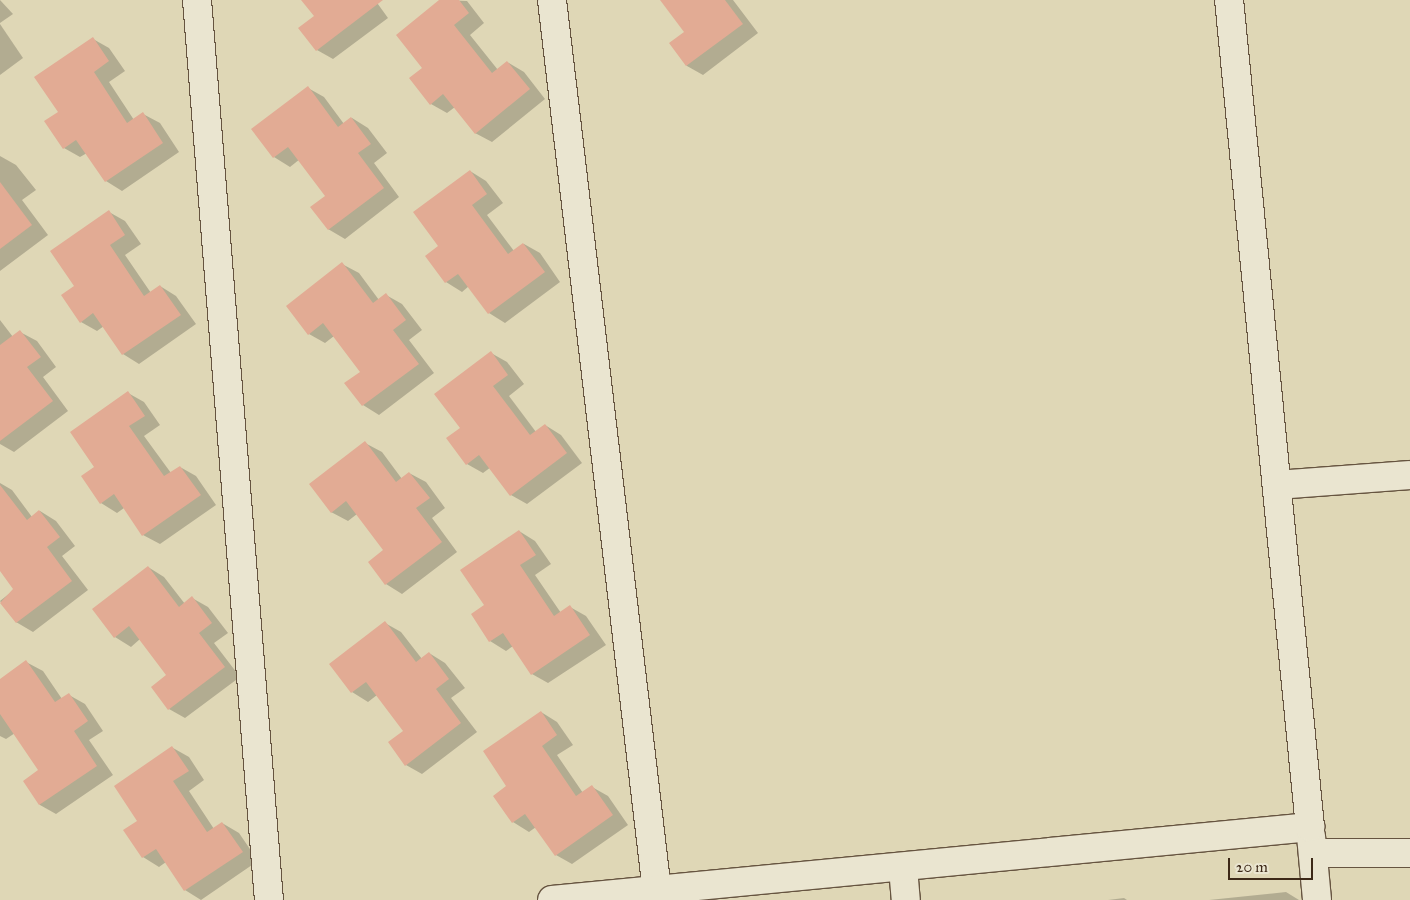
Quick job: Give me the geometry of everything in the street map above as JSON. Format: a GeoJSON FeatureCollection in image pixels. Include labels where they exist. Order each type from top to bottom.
{"type":"FeatureCollection","features":[{"type":"Feature","properties":{"kind":"street"},"geometry":{"type":"LineString","coordinates":[[197,0],[270,900]]}},
{"type":"Feature","properties":{"kind":"street"},"geometry":{"type":"LineString","coordinates":[[552,0],[657,891]]}},
{"type":"Feature","properties":{"kind":"street"},"geometry":{"type":"LineString","coordinates":[[1229,0],[1278,485],[1317,900]]}},
{"type":"Feature","properties":{"kind":"street"},"geometry":{"type":"LineString","coordinates":[[1278,485],[1410,475]]}},
{"type":"Feature","properties":{"kind":"street"},"geometry":{"type":"LineString","coordinates":[[552,900],[592,898],[903,868],[1311,840],[1410,853]]}},
{"type":"Feature","properties":{"kind":"street"},"geometry":{"type":"LineString","coordinates":[[903,868],[906,900]]}},
{"type":"Feature","properties":{"kind":"building"},"geometry":{"type":"Polygon","coordinates":[[[301,0],[383,0],[316,51],[298,28],[314,16],[301,0]]]}},
{"type":"Feature","properties":{"kind":"building"},"geometry":{"type":"Polygon","coordinates":[[[439,0],[459,0],[469,13],[454,25],[492,73],[507,61],[530,89],[475,134],[443,94],[430,105],[409,78],[422,68],[396,35],[439,0]]]}},
{"type":"Feature","properties":{"kind":"building"},"geometry":{"type":"Polygon","coordinates":[[[660,0],[725,0],[743,24],[686,66],[669,43],[684,32],[660,0]]]}},
{"type":"Feature","properties":{"kind":"building"},"geometry":{"type":"Polygon","coordinates":[[[93,37],[109,61],[94,72],[127,123],[143,112],[163,143],[105,182],[76,140],[63,149],[44,121],[58,112],[34,77],[93,37]]]}},
{"type":"Feature","properties":{"kind":"building"},"geometry":{"type":"Polygon","coordinates":[[[308,86],[338,127],[351,117],[371,144],[358,153],[384,188],[328,230],[310,207],[325,196],[288,147],[273,158],[251,129],[308,86]]]}},
{"type":"Feature","properties":{"kind":"building"},"geometry":{"type":"Polygon","coordinates":[[[470,170],[487,194],[472,205],[508,254],[523,243],[545,272],[488,314],[458,274],[445,283],[425,256],[438,246],[413,212],[470,170]]]}},
{"type":"Feature","properties":{"kind":"building"},"geometry":{"type":"Polygon","coordinates":[[[0,182],[32,225],[0,249],[0,182]]]}},
{"type":"Feature","properties":{"kind":"building"},"geometry":{"type":"Polygon","coordinates":[[[109,210],[125,235],[110,245],[144,296],[160,285],[181,315],[122,355],[93,313],[80,323],[61,295],[74,286],[50,251],[109,210]]]}},
{"type":"Feature","properties":{"kind":"building"},"geometry":{"type":"Polygon","coordinates":[[[342,262],[373,303],[386,293],[406,320],[393,330],[419,364],[362,406],[344,383],[360,372],[323,323],[308,335],[286,306],[342,262]]]}},
{"type":"Feature","properties":{"kind":"building"},"geometry":{"type":"Polygon","coordinates":[[[20,330],[41,357],[27,367],[53,401],[0,441],[0,345],[20,330]]]}},
{"type":"Feature","properties":{"kind":"building"},"geometry":{"type":"Polygon","coordinates":[[[491,351],[508,375],[493,386],[530,435],[545,424],[567,453],[510,496],[479,455],[466,465],[446,438],[460,428],[434,394],[491,351]]]}},
{"type":"Feature","properties":{"kind":"building"},"geometry":{"type":"Polygon","coordinates":[[[128,391],[145,416],[129,426],[164,476],[180,466],[201,495],[142,536],[114,494],[100,504],[81,476],[94,467],[70,432],[128,391]]]}},
{"type":"Feature","properties":{"kind":"building"},"geometry":{"type":"Polygon","coordinates":[[[365,441],[396,482],[409,472],[430,498],[416,508],[442,542],[385,585],[368,562],[383,550],[346,501],[331,513],[309,484],[365,441]]]}},
{"type":"Feature","properties":{"kind":"building"},"geometry":{"type":"Polygon","coordinates":[[[0,485],[27,520],[39,510],[60,537],[47,547],[72,581],[16,623],[0,603],[13,589],[0,571],[0,485]]]}},
{"type":"Feature","properties":{"kind":"building"},"geometry":{"type":"Polygon","coordinates":[[[519,530],[536,555],[520,565],[554,616],[570,605],[590,635],[531,675],[503,633],[489,642],[471,614],[484,605],[460,570],[519,530]]]}},
{"type":"Feature","properties":{"kind":"building"},"geometry":{"type":"Polygon","coordinates":[[[148,566],[179,607],[192,596],[212,623],[199,633],[225,667],[168,710],[151,687],[166,675],[129,626],[114,638],[92,609],[148,566]]]}},
{"type":"Feature","properties":{"kind":"building"},"geometry":{"type":"Polygon","coordinates":[[[385,621],[416,662],[429,652],[449,679],[436,689],[461,723],[405,766],[388,742],[403,731],[366,682],[351,693],[329,664],[385,621]]]}},
{"type":"Feature","properties":{"kind":"building"},"geometry":{"type":"Polygon","coordinates":[[[26,660],[55,702],[69,693],[88,721],[74,731],[97,766],[39,805],[23,781],[38,770],[0,714],[0,679],[26,660]]]}},
{"type":"Feature","properties":{"kind":"building"},"geometry":{"type":"Polygon","coordinates":[[[541,711],[557,735],[542,746],[576,796],[592,785],[613,815],[555,856],[525,814],[512,823],[493,796],[506,786],[483,751],[541,711]]]}},
{"type":"Feature","properties":{"kind":"building"},"geometry":{"type":"Polygon","coordinates":[[[172,746],[189,771],[173,781],[207,832],[222,822],[243,852],[184,891],[156,849],[142,858],[123,830],[137,821],[114,786],[172,746]]]}}]}
